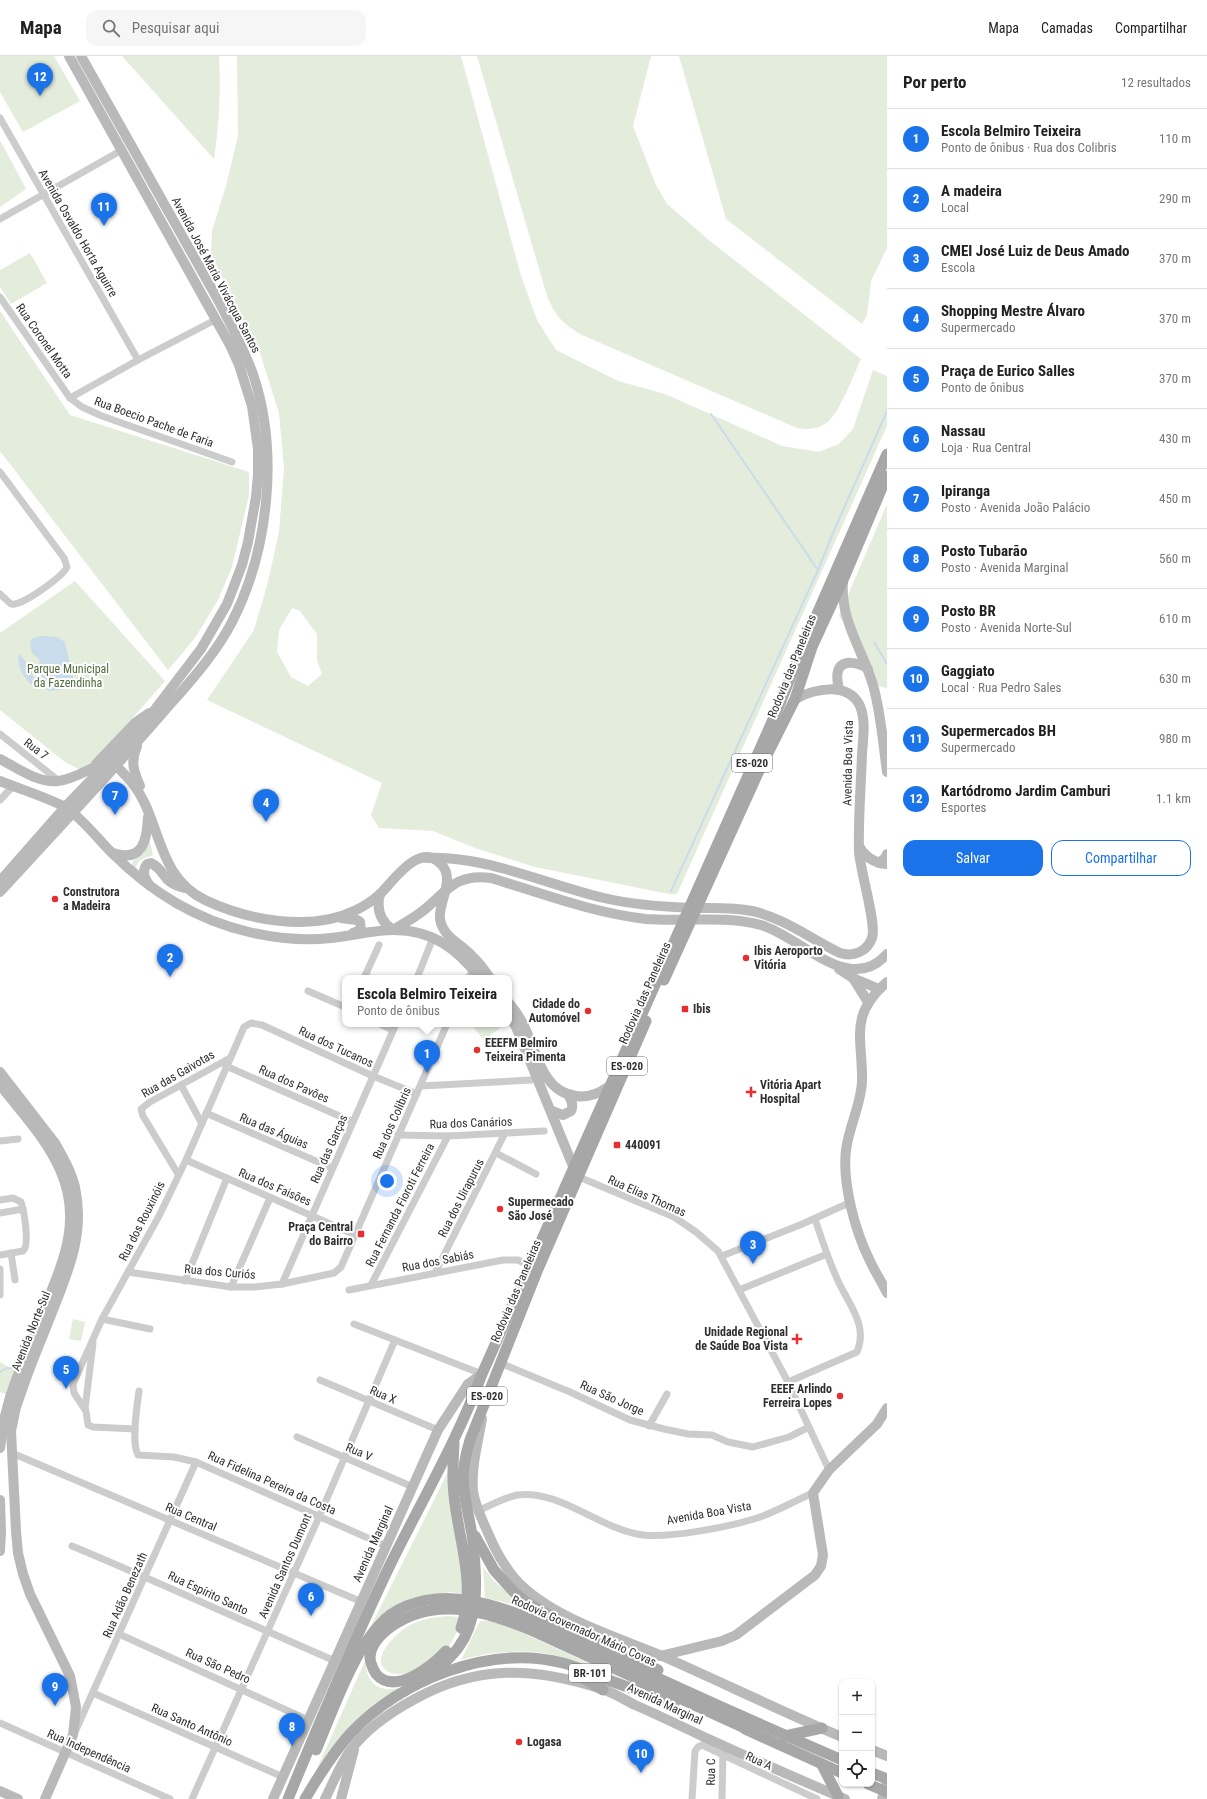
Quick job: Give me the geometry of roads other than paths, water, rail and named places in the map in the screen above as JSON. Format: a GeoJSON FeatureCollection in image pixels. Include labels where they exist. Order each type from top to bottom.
{"type":"FeatureCollection","features":[{"type":"Feature","properties":{"kind":"main road","name":"Avenida José Maria Vivácqua Santos"},"geometry":{"type":"LineString","coordinates":[[69,56],[217,319],[239,365],[252,406],[258,449],[258,475],[252,520],[242,565],[227,604],[201,649],[140,729],[112,764],[69,810]]}},
{"type":"Feature","properties":{"kind":"main road","name":"Avenida José Maria Vivácqua Santos"},"geometry":{"type":"LineString","coordinates":[[81,56],[238,338],[253,374],[258,393],[267,456],[266,498],[261,537],[256,560],[241,604],[221,641],[204,664],[140,739],[112,764]]}},
{"type":"Feature","properties":{"kind":"main road","name":"Rodovia das Paneleiras"},"geometry":{"type":"LineString","coordinates":[[472,1530],[463,1492],[462,1482],[464,1459],[536,1260],[574,1166],[779,706],[806,639],[887,454]]}},
{"type":"Feature","properties":{"kind":"main road","name":"Rodovia das Paneleiras"},"geometry":{"type":"LineString","coordinates":[[288,1799],[336,1682],[390,1565],[454,1438],[482,1374],[536,1260],[579,1177],[659,991],[758,773],[795,699],[812,647],[843,580],[887,476]]}},
{"type":"Feature","properties":{"kind":"main road"},"geometry":{"type":"LineString","coordinates":[[843,580],[842,600],[846,619],[868,669],[879,709],[887,772]]}},
{"type":"Feature","properties":{"kind":"main road"},"geometry":{"type":"LineString","coordinates":[[795,699],[816,691],[839,690],[837,674],[842,666],[850,663],[858,663],[868,669]]}},
{"type":"Feature","properties":{"kind":"main road","name":"Avenida Boa Vista"},"geometry":{"type":"LineString","coordinates":[[427,858],[441,857],[464,860],[603,898],[638,904],[667,907],[752,911],[771,917],[840,953],[849,955],[859,952],[870,943],[873,930],[860,866],[859,846],[863,716],[860,706],[854,698],[846,692],[839,690]]}},
{"type":"Feature","properties":{"kind":"main road"},"geometry":{"type":"LineString","coordinates":[[93,768],[136,722],[155,708]]}},
{"type":"Feature","properties":{"kind":"main road"},"geometry":{"type":"LineString","coordinates":[[140,739],[132,764],[167,862],[185,888]]}},
{"type":"Feature","properties":{"kind":"main road"},"geometry":{"type":"LineString","coordinates":[[0,760],[35,777],[59,781],[93,768],[112,764],[133,782],[144,801]]}},
{"type":"Feature","properties":{"kind":"main road"},"geometry":{"type":"LineString","coordinates":[[0,781],[69,810],[137,877],[152,889],[186,909],[234,928],[282,937],[329,938],[393,930],[416,933],[433,938],[458,952],[475,972]]}},
{"type":"Feature","properties":{"kind":"main road"},"geometry":{"type":"LineString","coordinates":[[0,881],[69,810]]}},
{"type":"Feature","properties":{"kind":"main road"},"geometry":{"type":"LineString","coordinates":[[0,892],[69,810]]}},
{"type":"Feature","properties":{"kind":"main road"},"geometry":{"type":"LineString","coordinates":[[111,853],[125,857],[134,854],[141,849],[146,837],[148,812]]}},
{"type":"Feature","properties":{"kind":"main road"},"geometry":{"type":"LineString","coordinates":[[859,846],[865,855],[883,863],[887,854]]}},
{"type":"Feature","properties":{"kind":"main road"},"geometry":{"type":"LineString","coordinates":[[328,919],[354,912],[380,894],[406,867],[417,859],[427,858],[436,860],[445,869],[447,878],[440,915],[443,928],[451,938],[467,950],[475,972]]}},
{"type":"Feature","properties":{"kind":"main road"},"geometry":{"type":"LineString","coordinates":[[152,889],[144,874],[146,866],[151,863],[168,882],[185,888],[205,900],[251,916],[289,922],[346,918],[360,922],[362,927],[357,932],[329,938]]}},
{"type":"Feature","properties":{"kind":"main road"},"geometry":{"type":"LineString","coordinates":[[393,930],[423,911],[452,884],[462,879],[485,877],[597,910],[629,916],[663,920],[745,921],[762,925],[777,931],[836,966],[853,970],[870,966],[887,954]]}},
{"type":"Feature","properties":{"kind":"main road"},"geometry":{"type":"LineString","coordinates":[[380,894],[378,904],[380,915],[385,924],[393,930]]}},
{"type":"Feature","properties":{"kind":"main road"},"geometry":{"type":"LineString","coordinates":[[808,949],[853,978],[879,989]]}},
{"type":"Feature","properties":{"kind":"main road"},"geometry":{"type":"LineString","coordinates":[[853,978],[868,1002]]}},
{"type":"Feature","properties":{"kind":"main road"},"geometry":{"type":"LineString","coordinates":[[887,982],[868,1002],[860,1022],[859,1029],[862,1082],[850,1130],[845,1168],[860,1239],[887,1293]]}},
{"type":"Feature","properties":{"kind":"main road"},"geometry":{"type":"LineString","coordinates":[[512,1008],[524,1026],[545,1076],[552,1085],[568,1094],[586,1096],[598,1094],[608,1088]]}},
{"type":"Feature","properties":{"kind":"main road"},"geometry":{"type":"LineString","coordinates":[[512,1020],[552,1111],[574,1166]]}},
{"type":"Feature","properties":{"kind":"main road","name":"Avenida Norte-Sul"},"geometry":{"type":"LineString","coordinates":[[0,1072],[55,1143],[75,1187],[79,1217],[77,1239],[71,1265],[28,1371],[16,1407],[11,1431],[16,1532],[19,1559],[30,1594],[70,1676],[76,1707],[73,1736],[45,1799]]}},
{"type":"Feature","properties":{"kind":"main road","name":"Avenida Norte-Sul"},"geometry":{"type":"LineString","coordinates":[[0,1085],[38,1134],[57,1164],[67,1191],[70,1217],[66,1251],[16,1380],[4,1420],[0,1448]]}},
{"type":"Feature","properties":{"kind":"main road"},"geometry":{"type":"LineString","coordinates":[[552,1111],[563,1115],[571,1111],[573,1107],[568,1094]]}},
{"type":"Feature","properties":{"kind":"main road","name":"Avenida Marginal"},"geometry":{"type":"LineString","coordinates":[[273,1799],[438,1430],[468,1384],[482,1374]]}},
{"type":"Feature","properties":{"kind":"main road"},"geometry":{"type":"LineString","coordinates":[[485,1403],[473,1477],[473,1490],[478,1511],[496,1551],[516,1580],[531,1594],[547,1605],[584,1623],[839,1736]]}},
{"type":"Feature","properties":{"kind":"main road"},"geometry":{"type":"LineString","coordinates":[[660,1656],[722,1641],[736,1635],[815,1575],[821,1566],[823,1555],[813,1493],[829,1470],[877,1424],[887,1408]]}},
{"type":"Feature","properties":{"kind":"main road"},"geometry":{"type":"LineString","coordinates":[[384,1626],[375,1643],[370,1656],[370,1662],[373,1669],[383,1679],[396,1682],[415,1675],[441,1656],[454,1641],[461,1627],[465,1612],[467,1591],[464,1553],[453,1493],[454,1438]]}},
{"type":"Feature","properties":{"kind":"main road"},"geometry":{"type":"LineString","coordinates":[[0,1500],[0,1551]]}},
{"type":"Feature","properties":{"kind":"main road"},"geometry":{"type":"LineString","coordinates":[[425,1680],[459,1647],[470,1623],[475,1601],[476,1586],[472,1530]]}},
{"type":"Feature","properties":{"kind":"main road"},"geometry":{"type":"LineString","coordinates":[[472,1530],[494,1570],[514,1592],[526,1602],[568,1626],[617,1649],[742,1716]]}},
{"type":"Feature","properties":{"kind":"main road"},"geometry":{"type":"LineString","coordinates":[[295,1799],[349,1675],[365,1644],[384,1626],[430,1609],[450,1609],[499,1618],[577,1646],[750,1731]]}},
{"type":"Feature","properties":{"kind":"main road","name":"Rodovia Governador Mário Covas"},"geometry":{"type":"LineString","coordinates":[[577,1646],[839,1759]]}},
{"type":"Feature","properties":{"kind":"main road","name":"BR-101"},"geometry":{"type":"LineString","coordinates":[[306,1799],[326,1766],[350,1734],[392,1699],[425,1680],[464,1666],[496,1659],[527,1658],[563,1663],[750,1731],[839,1772]]}},
{"type":"Feature","properties":{"kind":"main road"},"geometry":{"type":"LineString","coordinates":[[553,1661],[603,1690]]}},
{"type":"Feature","properties":{"kind":"main road","name":"Avenida Marginal"},"geometry":{"type":"LineString","coordinates":[[325,1799],[343,1761],[355,1744],[374,1727],[406,1704],[427,1692],[469,1676],[508,1671],[534,1673],[555,1677],[603,1690],[723,1751],[841,1797]]}},
{"type":"Feature","properties":{"kind":"main road"},"geometry":{"type":"LineString","coordinates":[[786,1736],[822,1728]]}},
{"type":"Feature","properties":{"kind":"main road"},"geometry":{"type":"LineString","coordinates":[[341,1799],[355,1744]]}},
{"type":"Feature","properties":{"kind":"main road"},"geometry":{"type":"LineString","coordinates":[[874,1751],[887,1756]]}},
{"type":"Feature","properties":{"kind":"main road"},"geometry":{"type":"LineString","coordinates":[[822,1765],[841,1797]]}},
{"type":"Feature","properties":{"kind":"main road"},"geometry":{"type":"LineString","coordinates":[[875,1774],[887,1780]]}},
{"type":"Feature","properties":{"kind":"main road"},"geometry":{"type":"LineString","coordinates":[[875,1787],[885,1791]]}},
{"type":"Feature","properties":{"kind":"main road"},"geometry":{"type":"LineString","coordinates":[[0,1791],[18,1799]]}},
{"type":"Feature","properties":{"kind":"street","name":"Avenida Osvaldo Horta Aguirre"},"geometry":{"type":"LineString","coordinates":[[0,118],[138,360]]}},
{"type":"Feature","properties":{"kind":"street"},"geometry":{"type":"LineString","coordinates":[[0,219],[122,150]]}},
{"type":"Feature","properties":{"kind":"street","name":"Rua Coronel Motta"},"geometry":{"type":"LineString","coordinates":[[0,297],[70,398]]}},
{"type":"Feature","properties":{"kind":"street"},"geometry":{"type":"LineString","coordinates":[[70,398],[138,360],[217,319]]}},
{"type":"Feature","properties":{"kind":"street","name":"Rua Boecio Pache de Faria"},"geometry":{"type":"LineString","coordinates":[[70,398],[82,407],[102,416],[232,462]]}},
{"type":"Feature","properties":{"kind":"street"},"geometry":{"type":"LineString","coordinates":[[0,472],[64,558],[67,567],[64,572],[26,600],[13,605],[7,602],[0,594]]}},
{"type":"Feature","properties":{"kind":"street","name":"Rua 7"},"geometry":{"type":"LineString","coordinates":[[0,734],[59,781]]}},
{"type":"Feature","properties":{"kind":"street"},"geometry":{"type":"LineString","coordinates":[[0,800],[13,786]]}},
{"type":"Feature","properties":{"kind":"street"},"geometry":{"type":"LineString","coordinates":[[418,975],[433,938]]}},
{"type":"Feature","properties":{"kind":"street"},"geometry":{"type":"LineString","coordinates":[[365,975],[379,945]]}},
{"type":"Feature","properties":{"kind":"street"},"geometry":{"type":"LineString","coordinates":[[308,991],[342,1006]]}},
{"type":"Feature","properties":{"kind":"street","name":"Rua dos Tucanos"},"geometry":{"type":"LineString","coordinates":[[246,1025],[254,1023],[262,1025],[373,1076],[417,1094]]}},
{"type":"Feature","properties":{"kind":"street","name":"Rua dos Rouxinóis"},"geometry":{"type":"LineString","coordinates":[[135,1429],[93,1427],[88,1425],[85,1409],[76,1397],[72,1386],[74,1378],[102,1319],[159,1216],[186,1160],[226,1066],[246,1025]]}},
{"type":"Feature","properties":{"kind":"street","name":"Rua das Garças"},"geometry":{"type":"LineString","coordinates":[[282,1284],[395,1027]]}},
{"type":"Feature","properties":{"kind":"street","name":"Rua dos Colibris"},"geometry":{"type":"LineString","coordinates":[[334,1273],[340,1267],[355,1235],[446,1027]]}},
{"type":"Feature","properties":{"kind":"street","name":"Rua das Gaivotas"},"geometry":{"type":"LineString","coordinates":[[178,1174],[143,1116],[141,1109],[230,1058]]}},
{"type":"Feature","properties":{"kind":"street","name":"Rua dos Pavões"},"geometry":{"type":"LineString","coordinates":[[226,1066],[353,1122]]}},
{"type":"Feature","properties":{"kind":"street"},"geometry":{"type":"LineString","coordinates":[[421,1086],[530,1080]]}},
{"type":"Feature","properties":{"kind":"street"},"geometry":{"type":"LineString","coordinates":[[181,1085],[202,1124]]}},
{"type":"Feature","properties":{"kind":"street","name":"Rua das Águias"},"geometry":{"type":"LineString","coordinates":[[206,1114],[332,1168]]}},
{"type":"Feature","properties":{"kind":"street","name":"Rua dos Canários"},"geometry":{"type":"LineString","coordinates":[[398,1136],[448,1136],[544,1131]]}},
{"type":"Feature","properties":{"kind":"street","name":"Rua dos Uirapurus"},"geometry":{"type":"LineString","coordinates":[[435,1273],[496,1154],[505,1133]]}},
{"type":"Feature","properties":{"kind":"street","name":"Rua Fernanda Fioroti Ferreira"},"geometry":{"type":"LineString","coordinates":[[372,1285],[448,1136]]}},
{"type":"Feature","properties":{"kind":"street"},"geometry":{"type":"LineString","coordinates":[[0,1141],[18,1139]]}},
{"type":"Feature","properties":{"kind":"street"},"geometry":{"type":"LineString","coordinates":[[496,1154],[536,1174]]}},
{"type":"Feature","properties":{"kind":"street","name":"Rua dos Faisões"},"geometry":{"type":"LineString","coordinates":[[186,1160],[355,1235]]}},
{"type":"Feature","properties":{"kind":"street","name":"Rua Elias Thomas"},"geometry":{"type":"LineString","coordinates":[[579,1177],[674,1217],[696,1232],[722,1256],[788,1382],[829,1470]]}},
{"type":"Feature","properties":{"kind":"street"},"geometry":{"type":"LineString","coordinates":[[185,1281],[227,1178]]}},
{"type":"Feature","properties":{"kind":"street"},"geometry":{"type":"LineString","coordinates":[[230,1287],[270,1198]]}},
{"type":"Feature","properties":{"kind":"street"},"geometry":{"type":"LineString","coordinates":[[0,1200],[18,1199],[21,1202],[23,1209],[26,1247],[23,1251],[0,1255]]}},
{"type":"Feature","properties":{"kind":"street"},"geometry":{"type":"LineString","coordinates":[[722,1256],[815,1219],[851,1202]]}},
{"type":"Feature","properties":{"kind":"street"},"geometry":{"type":"LineString","coordinates":[[0,1212],[23,1209]]}},
{"type":"Feature","properties":{"kind":"street"},"geometry":{"type":"LineString","coordinates":[[788,1382],[856,1352],[860,1343],[860,1328],[854,1308],[840,1284],[827,1254],[815,1219]]}},
{"type":"Feature","properties":{"kind":"street"},"geometry":{"type":"LineString","coordinates":[[11,1253],[15,1280]]}},
{"type":"Feature","properties":{"kind":"street"},"geometry":{"type":"LineString","coordinates":[[739,1290],[827,1254]]}},
{"type":"Feature","properties":{"kind":"street","name":"Rua dos Sabiás"},"geometry":{"type":"LineString","coordinates":[[349,1290],[508,1259],[521,1261],[536,1260]]}},
{"type":"Feature","properties":{"kind":"street"},"geometry":{"type":"LineString","coordinates":[[0,1269],[0,1295]]}},
{"type":"Feature","properties":{"kind":"street","name":"Rua dos Curiós"},"geometry":{"type":"LineString","coordinates":[[128,1272],[230,1287],[254,1287],[282,1284],[334,1273]]}},
{"type":"Feature","properties":{"kind":"street"},"geometry":{"type":"LineString","coordinates":[[102,1319],[150,1329]]}},
{"type":"Feature","properties":{"kind":"street"},"geometry":{"type":"LineString","coordinates":[[354,1324],[482,1374]]}},
{"type":"Feature","properties":{"kind":"street"},"geometry":{"type":"LineString","coordinates":[[85,1409],[93,1337]]}},
{"type":"Feature","properties":{"kind":"street","name":"Avenida Santos Dumont"},"geometry":{"type":"LineString","coordinates":[[192,1799],[243,1689],[370,1401],[395,1340]]}},
{"type":"Feature","properties":{"kind":"street","name":"Rua São Jorge"},"geometry":{"type":"LineString","coordinates":[[500,1363],[570,1392],[630,1420],[649,1426],[688,1434],[712,1435],[728,1442],[752,1447],[789,1436],[809,1427]]}},
{"type":"Feature","properties":{"kind":"street","name":"Rua X"},"geometry":{"type":"LineString","coordinates":[[320,1380],[438,1430]]}},
{"type":"Feature","properties":{"kind":"street","name":"Rua Fidelina Pereira da Costa"},"geometry":{"type":"LineString","coordinates":[[139,1391],[135,1429],[136,1451],[138,1455],[174,1457],[196,1462],[386,1546]]}},
{"type":"Feature","properties":{"kind":"street"},"geometry":{"type":"LineString","coordinates":[[649,1426],[667,1394]]}},
{"type":"Feature","properties":{"kind":"street","name":"Rua V"},"geometry":{"type":"LineString","coordinates":[[297,1437],[412,1487]]}},
{"type":"Feature","properties":{"kind":"street","name":"Rua Central"},"geometry":{"type":"LineString","coordinates":[[12,1453],[362,1602]]}},
{"type":"Feature","properties":{"kind":"street","name":"Rua Adão Benezath"},"geometry":{"type":"LineString","coordinates":[[73,1736],[196,1462]]}},
{"type":"Feature","properties":{"kind":"street","name":"Avenida Boa Vista"},"geometry":{"type":"LineString","coordinates":[[478,1511],[509,1497],[532,1495],[552,1499],[625,1531],[644,1535],[673,1534],[755,1519],[813,1493]]}},
{"type":"Feature","properties":{"kind":"street","name":"Rua Espírito Santo"},"geometry":{"type":"LineString","coordinates":[[72,1546],[145,1576],[267,1633],[335,1661]]}},
{"type":"Feature","properties":{"kind":"street","name":"Rua São Pedro"},"geometry":{"type":"LineString","coordinates":[[119,1634],[243,1689],[308,1720]]}},
{"type":"Feature","properties":{"kind":"street","name":"Rua Santo Antônio"},"geometry":{"type":"LineString","coordinates":[[93,1693],[283,1777]]}},
{"type":"Feature","properties":{"kind":"street","name":"Rua Independência"},"geometry":{"type":"LineString","coordinates":[[0,1723],[170,1799]]}},
{"type":"Feature","properties":{"kind":"street","name":"Rua A"},"geometry":{"type":"LineString","coordinates":[[692,1799],[695,1751],[702,1745],[723,1751],[817,1799]]}},
{"type":"Feature","properties":{"kind":"street","name":"Rua C"},"geometry":{"type":"LineString","coordinates":[[722,1799],[723,1751]]}},
{"type":"Feature","properties":{"kind":"water"},"geometry":{"type":"Polygon","coordinates":[[[41,636],[57,637],[65,642],[74,681],[71,688],[50,691],[46,689],[39,665],[40,660],[32,653],[30,642],[33,638],[41,636]]]}},
{"type":"Feature","properties":{"kind":"water"},"geometry":{"type":"Polygon","coordinates":[[[19,654],[29,665],[35,681],[33,685],[24,676],[18,662],[19,654]]]}},
{"type":"Feature","properties":{"kind":"waterway"},"geometry":{"type":"LineString","coordinates":[[671,891],[818,570],[887,411]]}},
{"type":"Feature","properties":{"kind":"waterway"},"geometry":{"type":"LineString","coordinates":[[711,414],[818,570]]}},
{"type":"Feature","properties":{"kind":"waterway"},"geometry":{"type":"LineString","coordinates":[[874,642],[887,664]]}},
{"type":"Feature","properties":{"kind":"waterway"},"geometry":{"type":"LineString","coordinates":[[0,1372],[7,1368],[13,1368]]}},
{"type":"Feature","properties":{"kind":"place","name":"Kartódromo Jardim Camburi"},"geometry":{"type":"Point","coordinates":[40,96]}},
{"type":"Feature","properties":{"kind":"place","name":"Supermercados BH"},"geometry":{"type":"Point","coordinates":[104,226]}},
{"type":"Feature","properties":{"kind":"place","name":"Ipiranga"},"geometry":{"type":"Point","coordinates":[115,815]}},
{"type":"Feature","properties":{"kind":"place","name":"Shopping Mestre Álvaro"},"geometry":{"type":"Point","coordinates":[266,822]}},
{"type":"Feature","properties":{"kind":"place","name":"Construtora a Madeira"},"geometry":{"type":"Point","coordinates":[55,899]}},
{"type":"Feature","properties":{"kind":"place","name":"Ibis Aeroporto Vitória"},"geometry":{"type":"Point","coordinates":[746,958]}},
{"type":"Feature","properties":{"kind":"place","name":"A madeira"},"geometry":{"type":"Point","coordinates":[170,977]}},
{"type":"Feature","properties":{"kind":"place","name":"Ibis"},"geometry":{"type":"Point","coordinates":[685,1009]}},
{"type":"Feature","properties":{"kind":"place","name":"Cidade do Automóvel"},"geometry":{"type":"Point","coordinates":[588,1011]}},
{"type":"Feature","properties":{"kind":"place","name":"EEEFM Belmiro Teixeira Pimenta"},"geometry":{"type":"Point","coordinates":[477,1050]}},
{"type":"Feature","properties":{"kind":"place","name":"Escola Belmiro Teixeira"},"geometry":{"type":"Point","coordinates":[427,1073]}},
{"type":"Feature","properties":{"kind":"place","name":"Vitória Apart Hospital"},"geometry":{"type":"Point","coordinates":[751,1092]}},
{"type":"Feature","properties":{"kind":"place","name":"440091"},"geometry":{"type":"Point","coordinates":[617,1145]}},
{"type":"Feature","properties":{"kind":"place","name":"Supermecado São José"},"geometry":{"type":"Point","coordinates":[500,1209]}},
{"type":"Feature","properties":{"kind":"place","name":"Praça Central do Bairro"},"geometry":{"type":"Point","coordinates":[361,1234]}},
{"type":"Feature","properties":{"kind":"place","name":"CMEI José Luiz de Deus Amado"},"geometry":{"type":"Point","coordinates":[753,1264]}},
{"type":"Feature","properties":{"kind":"place","name":"Unidade Regional de Saúde Boa Vista"},"geometry":{"type":"Point","coordinates":[797,1339]}},
{"type":"Feature","properties":{"kind":"place","name":"Praça de Eurico Salles"},"geometry":{"type":"Point","coordinates":[66,1389]}},
{"type":"Feature","properties":{"kind":"place","name":"EEEF Arlindo Ferreira Lopes"},"geometry":{"type":"Point","coordinates":[840,1396]}},
{"type":"Feature","properties":{"kind":"place","name":"Nassau"},"geometry":{"type":"Point","coordinates":[311,1616]}},
{"type":"Feature","properties":{"kind":"place","name":"Posto BR"},"geometry":{"type":"Point","coordinates":[55,1706]}},
{"type":"Feature","properties":{"kind":"place","name":"Logasa"},"geometry":{"type":"Point","coordinates":[519,1742]}},
{"type":"Feature","properties":{"kind":"place","name":"Posto Tubarão"},"geometry":{"type":"Point","coordinates":[292,1746]}},
{"type":"Feature","properties":{"kind":"place","name":"Gaggiato"},"geometry":{"type":"Point","coordinates":[641,1773]}},
{"type":"Feature","properties":{"kind":"park label","name":"Parque Municipal da Fazendinha"},"geometry":{"type":"Point","coordinates":[68,676]}}]}
